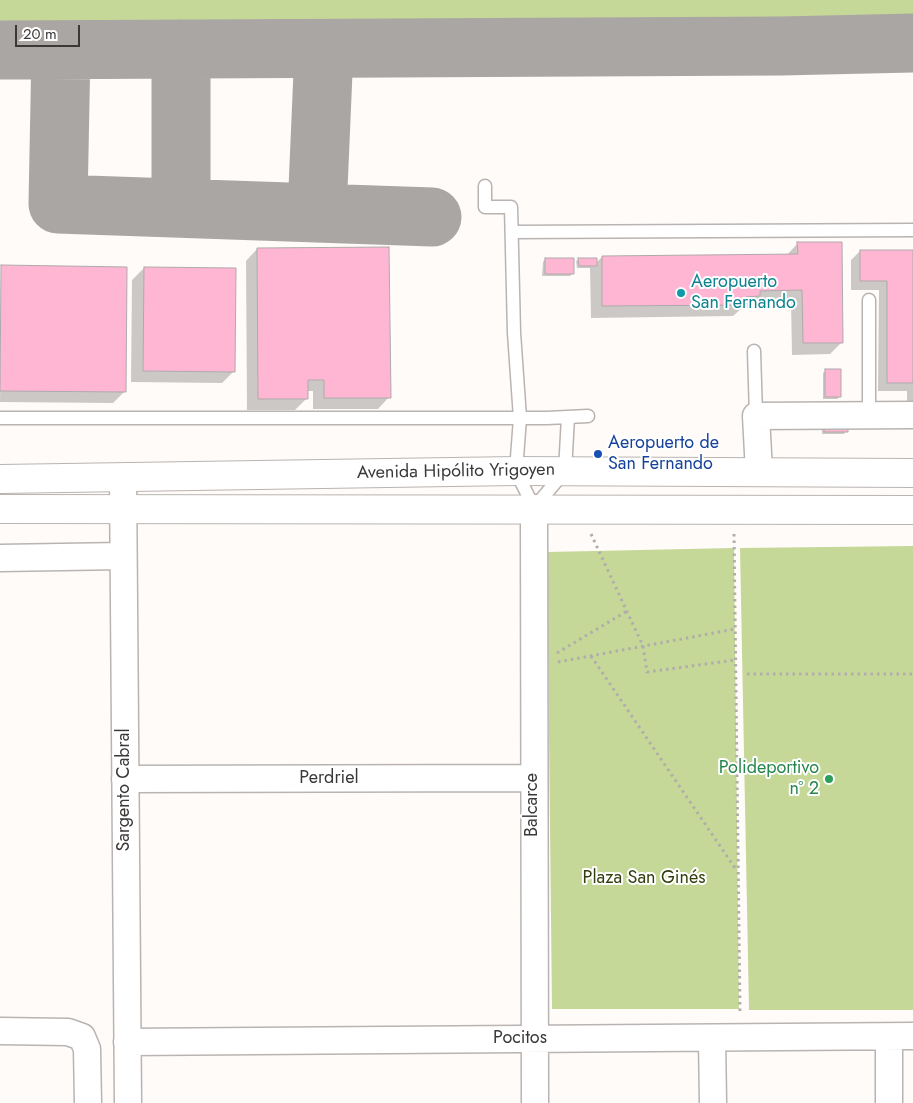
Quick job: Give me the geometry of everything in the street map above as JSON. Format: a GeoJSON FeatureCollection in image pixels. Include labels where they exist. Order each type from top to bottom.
{"type":"FeatureCollection","features":[{"type":"Feature","properties":{"kind":"main road","name":"Avenida Hipólito Yrigoyen"},"geometry":{"type":"LineString","coordinates":[[0,479],[516,471],[913,473]]}},
{"type":"Feature","properties":{"kind":"main road","name":"Avenida Hipólito Yrigoyen"},"geometry":{"type":"LineString","coordinates":[[0,509],[580,508],[734,527],[913,510]]}},
{"type":"Feature","properties":{"kind":"street"},"geometry":{"type":"LineString","coordinates":[[759,472],[756,416],[913,415]]}},
{"type":"Feature","properties":{"kind":"street","name":"Sargento Cabral"},"geometry":{"type":"LineString","coordinates":[[123,478],[128,1103]]}},
{"type":"Feature","properties":{"kind":"street","name":"Balcarce"},"geometry":{"type":"LineString","coordinates":[[534,508],[541,666],[533,778],[535,1103]]}},
{"type":"Feature","properties":{"kind":"street"},"geometry":{"type":"LineString","coordinates":[[0,558],[123,556]]}},
{"type":"Feature","properties":{"kind":"street","name":"Perdriel"},"geometry":{"type":"LineString","coordinates":[[125,779],[533,778]]}},
{"type":"Feature","properties":{"kind":"street"},"geometry":{"type":"LineString","coordinates":[[0,1032],[68,1032],[82,1037],[87,1049],[88,1103]]}},
{"type":"Feature","properties":{"kind":"street"},"geometry":{"type":"LineString","coordinates":[[889,1103],[901,1036]]}},
{"type":"Feature","properties":{"kind":"street","name":"Pocitos"},"geometry":{"type":"LineString","coordinates":[[127,1042],[901,1036]]}},
{"type":"Feature","properties":{"kind":"street"},"geometry":{"type":"LineString","coordinates":[[712,1038],[713,1103]]}},
{"type":"Feature","properties":{"kind":"lane"},"geometry":{"type":"LineString","coordinates":[[485,186],[485,207],[511,207],[514,333],[520,418],[516,471],[534,508],[565,471],[568,417]]}},
{"type":"Feature","properties":{"kind":"lane"},"geometry":{"type":"LineString","coordinates":[[512,232],[913,230]]}},
{"type":"Feature","properties":{"kind":"lane"},"geometry":{"type":"LineString","coordinates":[[869,300],[869,416]]}},
{"type":"Feature","properties":{"kind":"lane"},"geometry":{"type":"LineString","coordinates":[[754,351],[756,416]]}},
{"type":"Feature","properties":{"kind":"lane"},"geometry":{"type":"LineString","coordinates":[[0,418],[520,418],[588,416]]}},
{"type":"Feature","properties":{"kind":"path"},"geometry":{"type":"LineString","coordinates":[[580,508],[643,646],[647,672],[735,660]]}},
{"type":"Feature","properties":{"kind":"path"},"geometry":{"type":"LineString","coordinates":[[734,527],[740,1038]]}},
{"type":"Feature","properties":{"kind":"path"},"geometry":{"type":"LineString","coordinates":[[583,535],[601,535]]}},
{"type":"Feature","properties":{"kind":"path"},"geometry":{"type":"LineString","coordinates":[[541,666],[548,658],[627,611]]}},
{"type":"Feature","properties":{"kind":"path"},"geometry":{"type":"LineString","coordinates":[[541,666],[734,629]]}},
{"type":"Feature","properties":{"kind":"path"},"geometry":{"type":"LineString","coordinates":[[591,656],[738,872]]}},
{"type":"Feature","properties":{"kind":"path"},"geometry":{"type":"LineString","coordinates":[[747,674],[913,674]]}},
{"type":"Feature","properties":{"kind":"green space"},"geometry":{"type":"Polygon","coordinates":[[[0,0],[913,0],[913,17],[0,24],[0,0]]]}},
{"type":"Feature","properties":{"kind":"green space","name":"Polideportivo nº 2"},"geometry":{"type":"Polygon","coordinates":[[[913,546],[913,1010],[749,1010],[740,548],[913,546]]]}},
{"type":"Feature","properties":{"kind":"green space","name":"Plaza San Ginés"},"geometry":{"type":"Polygon","coordinates":[[[734,548],[739,1009],[552,1009],[547,552],[734,548]]]}},
{"type":"Feature","properties":{"kind":"building","name":"Aeropuerto San Fernando"},"geometry":{"type":"Polygon","coordinates":[[[797,242],[842,242],[843,343],[803,343],[802,290],[760,291],[760,296],[746,297],[746,305],[602,306],[602,256],[798,254],[797,242]]]}},
{"type":"Feature","properties":{"kind":"building"},"geometry":{"type":"Polygon","coordinates":[[[389,247],[391,398],[324,398],[324,380],[308,380],[308,399],[258,399],[257,248],[389,247]]]}},
{"type":"Feature","properties":{"kind":"building"},"geometry":{"type":"Polygon","coordinates":[[[860,250],[913,250],[913,383],[887,383],[887,281],[860,281],[860,250]]]}},
{"type":"Feature","properties":{"kind":"building"},"geometry":{"type":"Polygon","coordinates":[[[545,258],[574,258],[574,274],[545,274],[545,258]]]}},
{"type":"Feature","properties":{"kind":"building"},"geometry":{"type":"Polygon","coordinates":[[[578,258],[597,258],[597,266],[579,266],[578,258]]]}},
{"type":"Feature","properties":{"kind":"building"},"geometry":{"type":"Polygon","coordinates":[[[1,265],[127,267],[126,392],[0,391],[1,265]]]}},
{"type":"Feature","properties":{"kind":"building"},"geometry":{"type":"Polygon","coordinates":[[[144,267],[236,268],[235,372],[143,371],[144,267]]]}},
{"type":"Feature","properties":{"kind":"building"},"geometry":{"type":"Polygon","coordinates":[[[825,369],[841,369],[841,397],[825,397],[825,369]]]}},
{"type":"Feature","properties":{"kind":"building"},"geometry":{"type":"Polygon","coordinates":[[[824,425],[848,425],[848,432],[824,432],[824,425]]]}},
{"type":"Feature","properties":{"kind":"taxiway"},"geometry":{"type":"LineString","coordinates":[[0,50],[781,46],[913,43]]}},
{"type":"Feature","properties":{"kind":"taxiway"},"geometry":{"type":"LineString","coordinates":[[181,49],[181,207]]}},
{"type":"Feature","properties":{"kind":"taxiway"},"geometry":{"type":"LineString","coordinates":[[317,212],[324,49]]}},
{"type":"Feature","properties":{"kind":"taxiway"},"geometry":{"type":"LineString","coordinates":[[61,50],[58,204],[432,217]]}},
{"type":"Feature","properties":{"kind":"place","name":"Aeropuerto San Fernando"},"geometry":{"type":"Point","coordinates":[681,293]}},
{"type":"Feature","properties":{"kind":"place","name":"Aeropuerto de San Fernando"},"geometry":{"type":"Point","coordinates":[598,454]}},
{"type":"Feature","properties":{"kind":"place","name":"Polideportivo nº 2"},"geometry":{"type":"Point","coordinates":[829,779]}}]}
